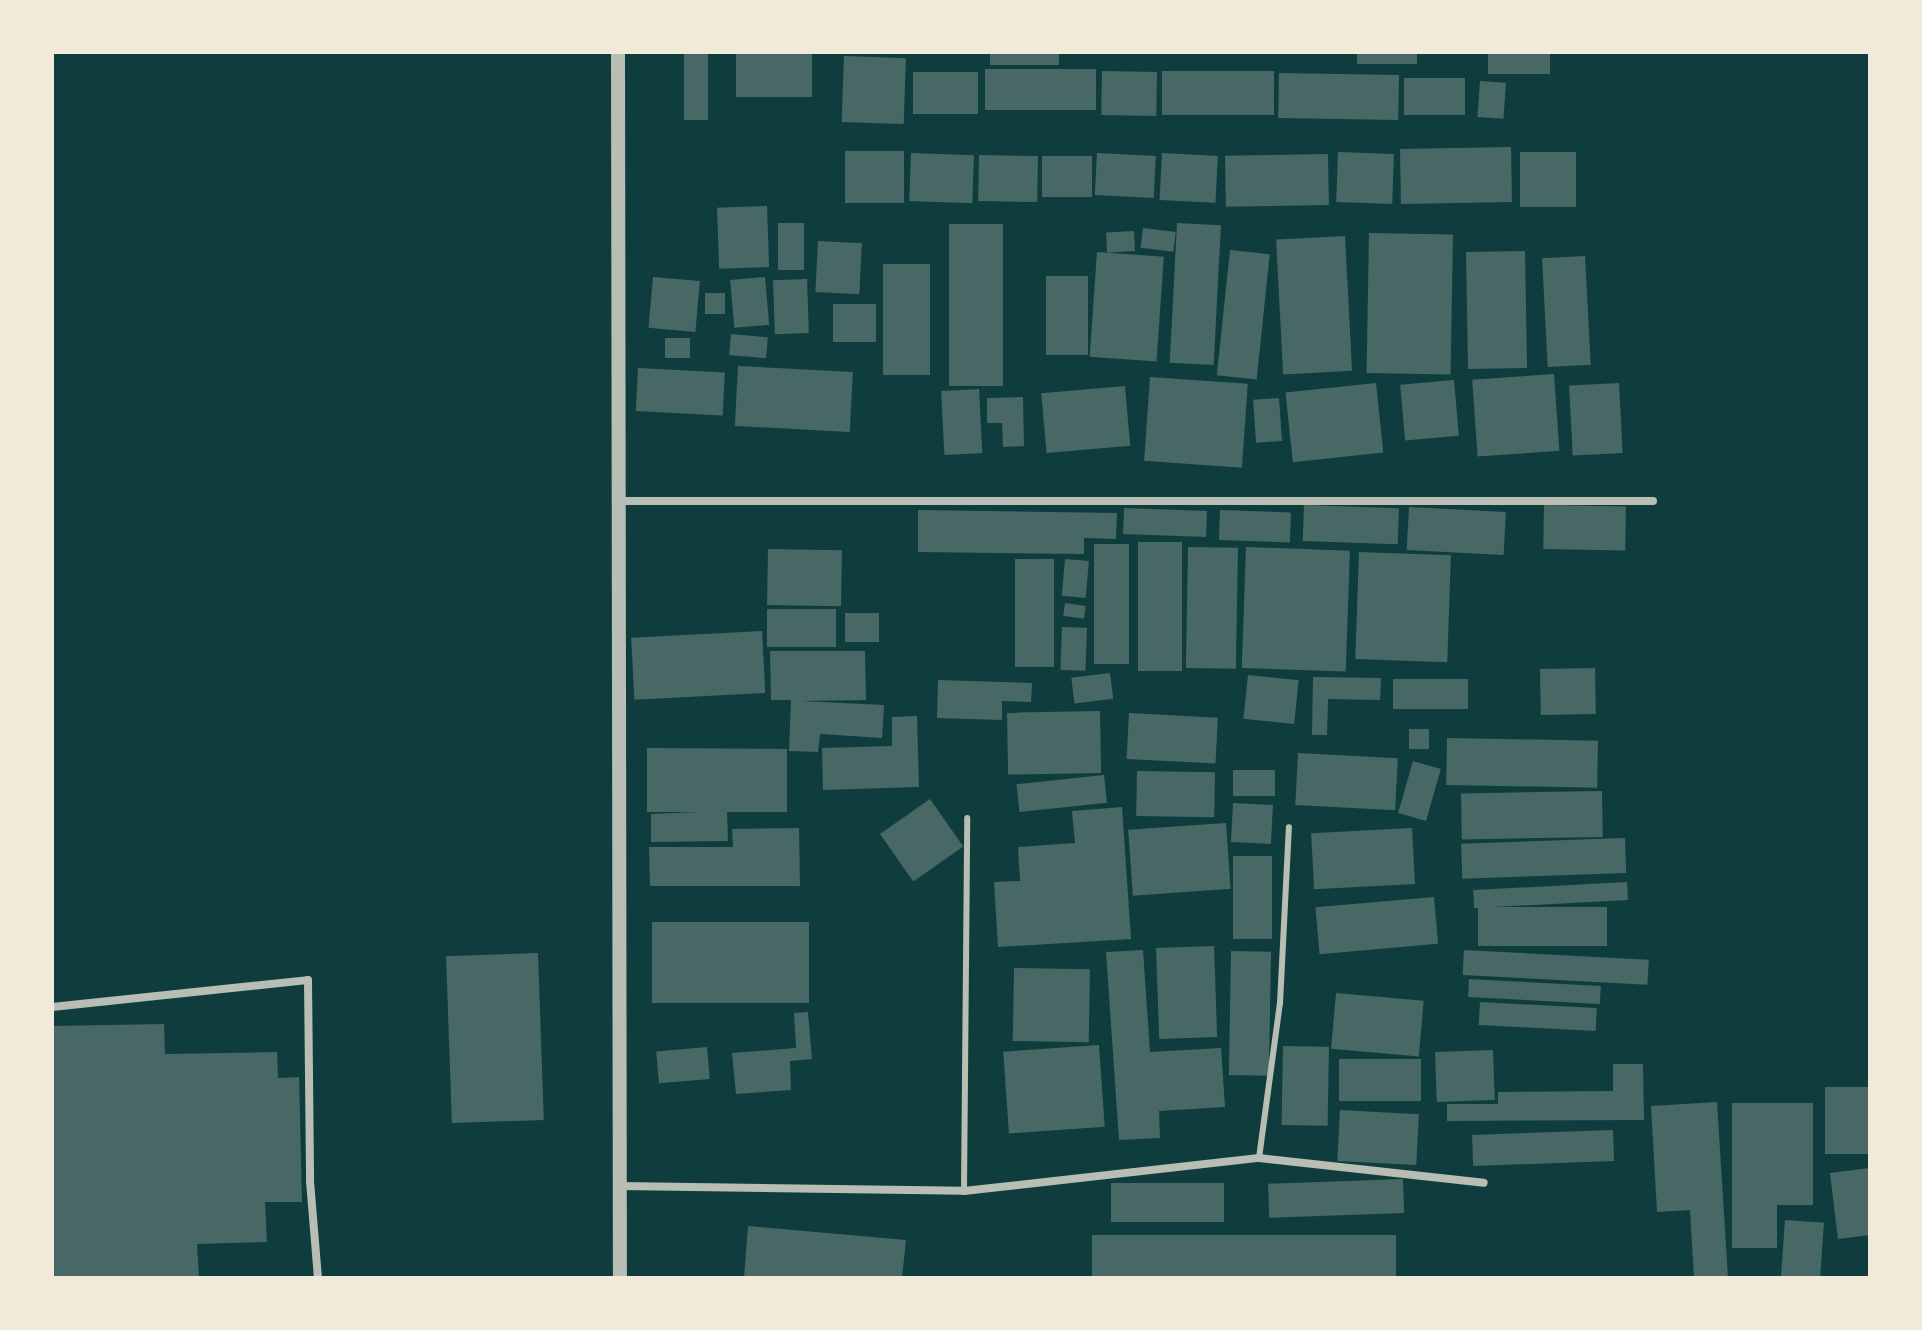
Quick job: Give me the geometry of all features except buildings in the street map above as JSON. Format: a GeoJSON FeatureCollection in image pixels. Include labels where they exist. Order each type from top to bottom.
{"type":"FeatureCollection","features":[{"type":"Feature","properties":{"kind":"street"},"geometry":{"type":"LineString","coordinates":[[618,52],[620,1278]]}},
{"type":"Feature","properties":{"kind":"street"},"geometry":{"type":"LineString","coordinates":[[619,501],[1653,501]]}},
{"type":"Feature","properties":{"kind":"street"},"geometry":{"type":"LineString","coordinates":[[52,1007],[308,980],[310,1181],[318,1278]]}},
{"type":"Feature","properties":{"kind":"street"},"geometry":{"type":"LineString","coordinates":[[620,1186],[964,1191],[1259,1158],[1484,1183]]}},
{"type":"Feature","properties":{"kind":"lane"},"geometry":{"type":"LineString","coordinates":[[964,1191],[967,818]]}},
{"type":"Feature","properties":{"kind":"lane"},"geometry":{"type":"LineString","coordinates":[[1259,1158],[1280,1003],[1289,827]]}}]}
